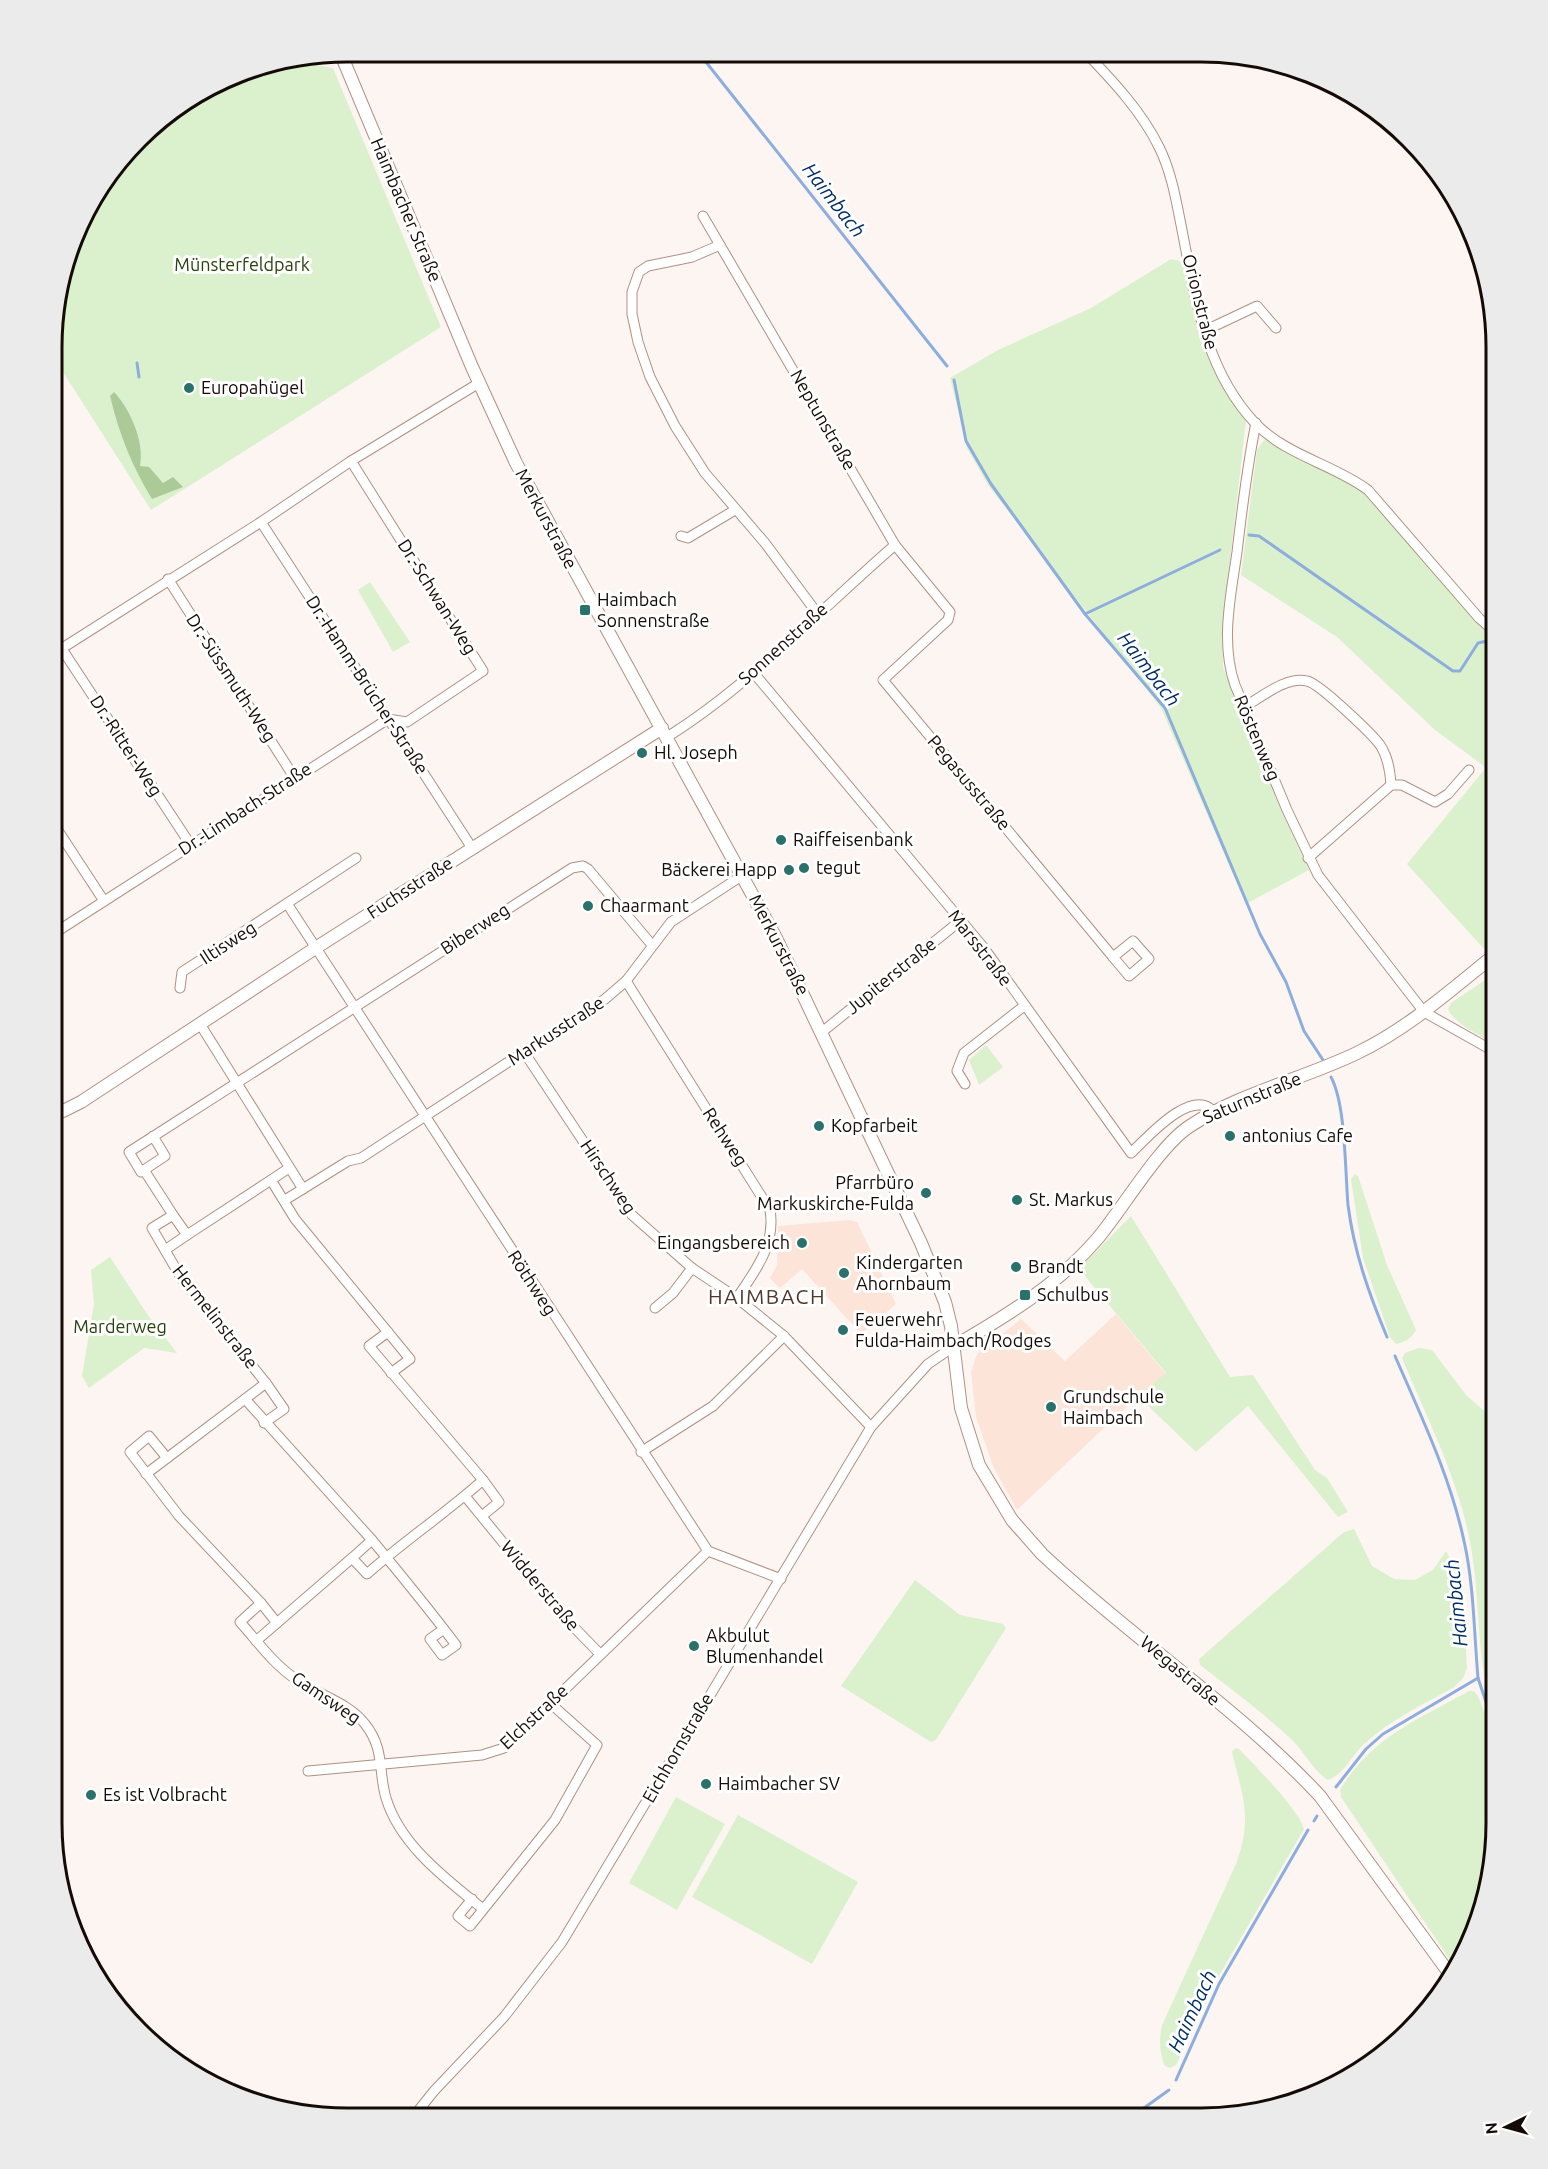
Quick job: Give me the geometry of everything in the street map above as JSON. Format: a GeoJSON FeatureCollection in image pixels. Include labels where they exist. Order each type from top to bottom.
{"type":"FeatureCollection","features":[{"type":"Feature","properties":{"kind":"main road","name":"Haimbacher Straße"},"geometry":{"type":"LineString","coordinates":[[344,62],[472,367]]}},
{"type":"Feature","properties":{"kind":"main road","name":"Merkurstraße"},"geometry":{"type":"LineString","coordinates":[[472,367],[541,510],[743,875],[822,1032],[932,1268],[945,1302],[953,1347]]}},
{"type":"Feature","properties":{"kind":"main road","name":"Fuchsstraße"},"geometry":{"type":"LineString","coordinates":[[62,1109],[73,1107],[472,848],[664,732]]}},
{"type":"Feature","properties":{"kind":"main road","name":"Saturnstraße"},"geometry":{"type":"LineString","coordinates":[[953,1347],[1010,1313],[1057,1278],[1108,1226],[1177,1137],[1214,1112],[1359,1052],[1424,1012],[1486,962]]}},
{"type":"Feature","properties":{"kind":"main road","name":"Wegastraße"},"geometry":{"type":"LineString","coordinates":[[953,1347],[962,1408],[972,1445],[987,1482],[1012,1520],[1061,1572],[1228,1710],[1301,1776],[1320,1796],[1446,1969]]}},
{"type":"Feature","properties":{"kind":"street","name":"Orionstraße"},"geometry":{"type":"LineString","coordinates":[[1094,62],[1125,97],[1159,147],[1174,190],[1204,331],[1230,390],[1256,423],[1297,453],[1351,478],[1368,490],[1486,624]]}},
{"type":"Feature","properties":{"kind":"street","name":"Neptunstraße"},"geometry":{"type":"LineString","coordinates":[[703,216],[895,545],[946,607],[950,617]]}},
{"type":"Feature","properties":{"kind":"street"},"geometry":{"type":"LineString","coordinates":[[720,245],[692,257],[648,266],[639,272],[632,292],[632,314],[650,377],[675,426],[705,473],[765,543],[817,613]]}},
{"type":"Feature","properties":{"kind":"street"},"geometry":{"type":"LineString","coordinates":[[1204,331],[1257,306],[1276,328]]}},
{"type":"Feature","properties":{"kind":"street"},"geometry":{"type":"LineString","coordinates":[[62,649],[168,579],[261,522],[351,461],[479,382]]}},
{"type":"Feature","properties":{"kind":"street","name":"Röstenweg"},"geometry":{"type":"LineString","coordinates":[[1256,423],[1245,484],[1227,640],[1230,670],[1308,858],[1341,906],[1424,1012]]}},
{"type":"Feature","properties":{"kind":"street","name":"Dr.-Schwan-Weg"},"geometry":{"type":"LineString","coordinates":[[351,461],[483,671],[407,722],[388,719]]}},
{"type":"Feature","properties":{"kind":"street"},"geometry":{"type":"LineString","coordinates":[[681,536],[688,538],[735,510]]}},
{"type":"Feature","properties":{"kind":"street","name":"Dr.-Hamm-Brücher-Straße"},"geometry":{"type":"LineString","coordinates":[[261,522],[472,848]]}},
{"type":"Feature","properties":{"kind":"street","name":"Sonnenstraße"},"geometry":{"type":"LineString","coordinates":[[664,732],[698,717],[753,672],[895,545]]}},
{"type":"Feature","properties":{"kind":"street","name":"Dr.-Süssmuth-Weg"},"geometry":{"type":"LineString","coordinates":[[168,579],[294,777]]}},
{"type":"Feature","properties":{"kind":"street","name":"Pegasusstraße"},"geometry":{"type":"LineString","coordinates":[[950,617],[883,680],[1113,957]]}},
{"type":"Feature","properties":{"kind":"street","name":"Dr.-Ritter-Weg"},"geometry":{"type":"LineString","coordinates":[[62,649],[190,844]]}},
{"type":"Feature","properties":{"kind":"street","name":"Marsstraße"},"geometry":{"type":"LineString","coordinates":[[753,672],[984,948],[1131,1154],[1174,1114],[1202,1104],[1214,1112]]}},
{"type":"Feature","properties":{"kind":"street"},"geometry":{"type":"LineString","coordinates":[[1244,706],[1287,682],[1308,681],[1323,690],[1379,744],[1389,763],[1391,784]]}},
{"type":"Feature","properties":{"kind":"street","name":"Dr.-Limbach-Straße"},"geometry":{"type":"LineString","coordinates":[[62,928],[294,777],[388,719]]}},
{"type":"Feature","properties":{"kind":"street"},"geometry":{"type":"LineString","coordinates":[[1391,784],[1402,786],[1435,802],[1448,794],[1469,770]]}},
{"type":"Feature","properties":{"kind":"street"},"geometry":{"type":"LineString","coordinates":[[1308,858],[1391,784]]}},
{"type":"Feature","properties":{"kind":"street"},"geometry":{"type":"LineString","coordinates":[[62,837],[104,901]]}},
{"type":"Feature","properties":{"kind":"street","name":"Iltisweg"},"geometry":{"type":"LineString","coordinates":[[180,988],[182,972],[288,905],[356,858]]}},
{"type":"Feature","properties":{"kind":"street","name":"Biberweg"},"geometry":{"type":"LineString","coordinates":[[237,1081],[577,866],[588,869],[652,945]]}},
{"type":"Feature","properties":{"kind":"street","name":"Markusstraße"},"geometry":{"type":"LineString","coordinates":[[303,1189],[348,1161],[360,1158],[605,999],[626,981],[652,945],[681,913],[743,875]]}},
{"type":"Feature","properties":{"kind":"street"},"geometry":{"type":"LineString","coordinates":[[288,905],[317,947]]}},
{"type":"Feature","properties":{"kind":"street","name":"Jupiterstraße"},"geometry":{"type":"LineString","coordinates":[[822,1032],[960,921]]}},
{"type":"Feature","properties":{"kind":"street","name":"Röthweg"},"geometry":{"type":"LineString","coordinates":[[317,947],[641,1452],[708,1551]]}},
{"type":"Feature","properties":{"kind":"street","name":"Rehweg"},"geometry":{"type":"LineString","coordinates":[[626,981],[770,1210],[772,1230],[768,1246],[737,1298]]}},
{"type":"Feature","properties":{"kind":"street"},"geometry":{"type":"LineString","coordinates":[[965,1084],[957,1071],[964,1053],[1024,1006]]}},
{"type":"Feature","properties":{"kind":"street"},"geometry":{"type":"LineString","coordinates":[[1424,1012],[1486,1047]]}},
{"type":"Feature","properties":{"kind":"street"},"geometry":{"type":"LineString","coordinates":[[200,1024],[303,1189],[285,1200]]}},
{"type":"Feature","properties":{"kind":"street","name":"Hirschweg"},"geometry":{"type":"LineString","coordinates":[[524,1052],[632,1215],[693,1268],[737,1298],[784,1336],[871,1427]]}},
{"type":"Feature","properties":{"kind":"street"},"geometry":{"type":"LineString","coordinates":[[144,1170],[165,1156],[153,1136],[237,1081]]}},
{"type":"Feature","properties":{"kind":"street","name":"Hermelinstraße"},"geometry":{"type":"LineString","coordinates":[[153,1136],[129,1152],[141,1172],[144,1170],[187,1235]]}},
{"type":"Feature","properties":{"kind":"street"},"geometry":{"type":"LineString","coordinates":[[289,1168],[271,1180],[295,1219],[410,1359],[391,1373]]}},
{"type":"Feature","properties":{"kind":"street","name":"Hermelinstraße"},"geometry":{"type":"LineString","coordinates":[[165,1250],[271,1180]]}},
{"type":"Feature","properties":{"kind":"street","name":"Hermelinstraße"},"geometry":{"type":"LineString","coordinates":[[173,1215],[152,1228],[183,1281],[266,1383],[284,1409],[264,1423]]}},
{"type":"Feature","properties":{"kind":"street"},"geometry":{"type":"LineString","coordinates":[[655,1308],[674,1293],[693,1268]]}},
{"type":"Feature","properties":{"kind":"street"},"geometry":{"type":"LineString","coordinates":[[388,1332],[369,1346],[499,1502],[482,1516]]}},
{"type":"Feature","properties":{"kind":"street"},"geometry":{"type":"LineString","coordinates":[[641,1452],[713,1406],[784,1336]]}},
{"type":"Feature","properties":{"kind":"street","name":"Eichhornstraße"},"geometry":{"type":"LineString","coordinates":[[420,2108],[504,2018],[562,1942],[871,1427],[928,1364],[953,1347]]}},
{"type":"Feature","properties":{"kind":"street","name":"Hermelinstraße"},"geometry":{"type":"LineString","coordinates":[[266,1383],[245,1399],[264,1423],[372,1540]]}},
{"type":"Feature","properties":{"kind":"street"},"geometry":{"type":"LineString","coordinates":[[146,1474],[245,1399]]}},
{"type":"Feature","properties":{"kind":"street"},"geometry":{"type":"LineString","coordinates":[[167,1458],[149,1436],[130,1452],[179,1516],[277,1623]]}},
{"type":"Feature","properties":{"kind":"street"},"geometry":{"type":"LineString","coordinates":[[352,1558],[367,1574],[483,1480]]}},
{"type":"Feature","properties":{"kind":"street","name":"Widderstraße"},"geometry":{"type":"LineString","coordinates":[[465,1496],[563,1616],[600,1654]]}},
{"type":"Feature","properties":{"kind":"street"},"geometry":{"type":"LineString","coordinates":[[256,1641],[372,1540],[444,1629]]}},
{"type":"Feature","properties":{"kind":"street"},"geometry":{"type":"LineString","coordinates":[[708,1551],[781,1579]]}},
{"type":"Feature","properties":{"kind":"street","name":"Elchstraße"},"geometry":{"type":"LineString","coordinates":[[308,1772],[495,1752],[504,1748],[708,1551]]}},
{"type":"Feature","properties":{"kind":"street","name":"Gamsweg"},"geometry":{"type":"LineString","coordinates":[[261,1603],[240,1622],[289,1675],[357,1715],[372,1735],[383,1764],[385,1797],[398,1825],[421,1855],[483,1909]]}},
{"type":"Feature","properties":{"kind":"street"},"geometry":{"type":"LineString","coordinates":[[472,1899],[458,1916],[470,1926],[555,1820],[597,1745],[550,1703]]}},
{"type":"Feature","properties":{"kind":"shaded area","name":"Kindergarten Ahornbaum"},"geometry":{"type":"Polygon","coordinates":[[[850,1220],[857,1222],[896,1304],[861,1334],[802,1269],[780,1288],[770,1278],[777,1265],[778,1226],[850,1220]]]}},
{"type":"Feature","properties":{"kind":"shaded area","name":"Grundschule Haimbach"},"geometry":{"type":"Polygon","coordinates":[[[1116,1314],[1166,1374],[1138,1396],[1017,1510],[993,1466],[976,1417],[971,1372],[977,1354],[1021,1319],[1065,1361],[1116,1314]]]}},
{"type":"Feature","properties":{"kind":"green space","name":"Münsterfeldpark"},"geometry":{"type":"Polygon","coordinates":[[[309,64],[333,68],[441,327],[151,510],[62,370],[64,309],[71,273],[83,237],[120,173],[145,145],[173,120],[220,91],[273,71],[309,64]]]}},
{"type":"Feature","properties":{"kind":"green space"},"geometry":{"type":"Polygon","coordinates":[[[1171,259],[1184,262],[1202,340],[1212,367],[1246,420],[1222,632],[1223,667],[1279,806],[1309,870],[1246,904],[1161,708],[988,485],[967,448],[950,378],[998,350],[1091,308],[1171,259]]]}},
{"type":"Feature","properties":{"kind":"green space"},"geometry":{"type":"Polygon","coordinates":[[[114,392],[126,407],[135,426],[140,447],[140,466],[149,467],[163,483],[173,477],[183,487],[152,499],[132,462],[122,437],[110,396],[114,392]]]}},
{"type":"Feature","properties":{"kind":"green space"},"geometry":{"type":"Polygon","coordinates":[[[1264,440],[1271,441],[1364,493],[1486,631],[1486,947],[1484,949],[1407,864],[1484,770],[1484,766],[1435,730],[1337,637],[1241,575],[1257,450],[1264,440]]]}},
{"type":"Feature","properties":{"kind":"green space"},"geometry":{"type":"Polygon","coordinates":[[[370,582],[410,642],[393,652],[358,590],[370,582]]]}},
{"type":"Feature","properties":{"kind":"green space"},"geometry":{"type":"Polygon","coordinates":[[[1486,979],[1486,1039],[1456,1020],[1448,1009],[1451,1003],[1486,979]]]}},
{"type":"Feature","properties":{"kind":"green space"},"geometry":{"type":"Polygon","coordinates":[[[986,1045],[1003,1067],[979,1085],[969,1060],[986,1045]]]}},
{"type":"Feature","properties":{"kind":"green space"},"geometry":{"type":"Polygon","coordinates":[[[1355,1174],[1358,1176],[1387,1265],[1416,1330],[1410,1338],[1396,1344],[1390,1337],[1363,1258],[1351,1179],[1355,1174]]]}},
{"type":"Feature","properties":{"kind":"green space"},"geometry":{"type":"Polygon","coordinates":[[[1131,1216],[1230,1377],[1253,1375],[1315,1470],[1327,1478],[1348,1512],[1338,1517],[1248,1406],[1196,1452],[1138,1396],[1166,1373],[1079,1269],[1131,1216]]]}},
{"type":"Feature","properties":{"kind":"green space","name":"Marderweg"},"geometry":{"type":"Polygon","coordinates":[[[110,1257],[147,1314],[177,1353],[144,1348],[89,1388],[82,1376],[94,1304],[91,1270],[110,1257]]]}},
{"type":"Feature","properties":{"kind":"green space"},"geometry":{"type":"Polygon","coordinates":[[[1419,1348],[1432,1350],[1466,1395],[1486,1412],[1486,1685],[1481,1654],[1474,1565],[1465,1518],[1441,1448],[1402,1358],[1405,1353],[1419,1348]]]}},
{"type":"Feature","properties":{"kind":"green space"},"geometry":{"type":"Polygon","coordinates":[[[1354,1529],[1372,1566],[1394,1579],[1415,1580],[1433,1570],[1446,1551],[1453,1564],[1461,1593],[1467,1668],[1463,1678],[1453,1688],[1385,1728],[1360,1748],[1339,1774],[1328,1780],[1318,1772],[1291,1739],[1200,1665],[1199,1659],[1344,1532],[1354,1529]]]}},
{"type":"Feature","properties":{"kind":"green space"},"geometry":{"type":"Polygon","coordinates":[[[915,1580],[960,1615],[1003,1624],[1006,1628],[936,1740],[931,1742],[841,1686],[915,1580]]]}},
{"type":"Feature","properties":{"kind":"green space"},"geometry":{"type":"Polygon","coordinates":[[[1469,1691],[1474,1691],[1478,1696],[1486,1716],[1484,1860],[1477,1896],[1465,1932],[1450,1961],[1341,1797],[1340,1790],[1366,1756],[1414,1721],[1469,1691]]]}},
{"type":"Feature","properties":{"kind":"green space"},"geometry":{"type":"Polygon","coordinates":[[[1236,1748],[1285,1799],[1304,1829],[1216,1981],[1176,2065],[1170,2068],[1165,2066],[1161,2051],[1162,2025],[1236,1864],[1244,1835],[1245,1810],[1232,1751],[1236,1748]]]}},
{"type":"Feature","properties":{"kind":"green space"},"geometry":{"type":"Polygon","coordinates":[[[676,1797],[725,1824],[677,1910],[629,1883],[676,1797]]]}},
{"type":"Feature","properties":{"kind":"green space"},"geometry":{"type":"Polygon","coordinates":[[[738,1815],[858,1882],[812,1964],[692,1897],[738,1815]]]}},
{"type":"Feature","properties":{"kind":"waterway","name":"Haimbach"},"geometry":{"type":"LineString","coordinates":[[706,62],[947,366]]}},
{"type":"Feature","properties":{"kind":"waterway"},"geometry":{"type":"LineString","coordinates":[[137,363],[139,377]]}},
{"type":"Feature","properties":{"kind":"waterway","name":"Haimbach"},"geometry":{"type":"LineString","coordinates":[[954,380],[966,441],[991,484],[1085,614],[1165,708],[1260,934],[1286,982],[1304,1031],[1323,1060]]}},
{"type":"Feature","properties":{"kind":"waterway"},"geometry":{"type":"LineString","coordinates":[[1249,535],[1259,536],[1453,671],[1460,671],[1478,643],[1486,641]]}},
{"type":"Feature","properties":{"kind":"waterway"},"geometry":{"type":"LineString","coordinates":[[1085,614],[1220,550]]}},
{"type":"Feature","properties":{"kind":"waterway","name":"Haimbach"},"geometry":{"type":"LineString","coordinates":[[1331,1077],[1340,1104],[1348,1205],[1354,1239],[1368,1289],[1387,1337]]}},
{"type":"Feature","properties":{"kind":"waterway","name":"Haimbach"},"geometry":{"type":"LineString","coordinates":[[1336,1787],[1366,1749],[1383,1734],[1478,1678],[1470,1575],[1458,1517],[1434,1447],[1395,1356]]}},
{"type":"Feature","properties":{"kind":"waterway"},"geometry":{"type":"LineString","coordinates":[[1478,1678],[1486,1702]]}},
{"type":"Feature","properties":{"kind":"waterway","name":"Haimbach"},"geometry":{"type":"LineString","coordinates":[[1314,1821],[1317,1816]]}},
{"type":"Feature","properties":{"kind":"waterway","name":"Haimbach"},"geometry":{"type":"LineString","coordinates":[[1176,2080],[1219,1984],[1308,1830]]}},
{"type":"Feature","properties":{"kind":"waterway","name":"Haimbach"},"geometry":{"type":"LineString","coordinates":[[1144,2108],[1169,2090]]}},
{"type":"Feature","properties":{"kind":"place","name":"Europahügel"},"geometry":{"type":"Point","coordinates":[189,388]}},
{"type":"Feature","properties":{"kind":"place","name":"Haimbach Sonnenstraße"},"geometry":{"type":"Point","coordinates":[585,610]}},
{"type":"Feature","properties":{"kind":"place","name":"Hl. Joseph"},"geometry":{"type":"Point","coordinates":[642,753]}},
{"type":"Feature","properties":{"kind":"place","name":"Raiffeisenbank"},"geometry":{"type":"Point","coordinates":[781,840]}},
{"type":"Feature","properties":{"kind":"place","name":"tegut"},"geometry":{"type":"Point","coordinates":[804,868]}},
{"type":"Feature","properties":{"kind":"place","name":"Bäckerei Happ"},"geometry":{"type":"Point","coordinates":[789,870]}},
{"type":"Feature","properties":{"kind":"place","name":"Chaarmant"},"geometry":{"type":"Point","coordinates":[588,906]}},
{"type":"Feature","properties":{"kind":"place","name":"Kopfarbeit"},"geometry":{"type":"Point","coordinates":[819,1126]}},
{"type":"Feature","properties":{"kind":"place","name":"antonius Cafe"},"geometry":{"type":"Point","coordinates":[1230,1136]}},
{"type":"Feature","properties":{"kind":"place","name":"Pfarrbüro Markuskirche-Fulda"},"geometry":{"type":"Point","coordinates":[926,1193]}},
{"type":"Feature","properties":{"kind":"place","name":"St. Markus"},"geometry":{"type":"Point","coordinates":[1017,1200]}},
{"type":"Feature","properties":{"kind":"place","name":"Eingangsbereich"},"geometry":{"type":"Point","coordinates":[802,1243]}},
{"type":"Feature","properties":{"kind":"place","name":"Brandt"},"geometry":{"type":"Point","coordinates":[1016,1267]}},
{"type":"Feature","properties":{"kind":"place","name":"Kindergarten Ahornbaum"},"geometry":{"type":"Point","coordinates":[844,1273]}},
{"type":"Feature","properties":{"kind":"place","name":"Schulbus"},"geometry":{"type":"Point","coordinates":[1025,1295]}},
{"type":"Feature","properties":{"kind":"place","name":"Feuerwehr Fulda-Haimbach/Rodges"},"geometry":{"type":"Point","coordinates":[843,1330]}},
{"type":"Feature","properties":{"kind":"place","name":"Grundschule Haimbach"},"geometry":{"type":"Point","coordinates":[1051,1407]}},
{"type":"Feature","properties":{"kind":"place","name":"Akbulut Blumenhandel"},"geometry":{"type":"Point","coordinates":[694,1646]}},
{"type":"Feature","properties":{"kind":"place","name":"Haimbacher SV"},"geometry":{"type":"Point","coordinates":[706,1784]}},
{"type":"Feature","properties":{"kind":"place","name":"Es ist Volbracht"},"geometry":{"type":"Point","coordinates":[91,1795]}},
{"type":"Feature","properties":{"kind":"district","name":"HAIMBACH"},"geometry":{"type":"Point","coordinates":[767,1297]}}]}
